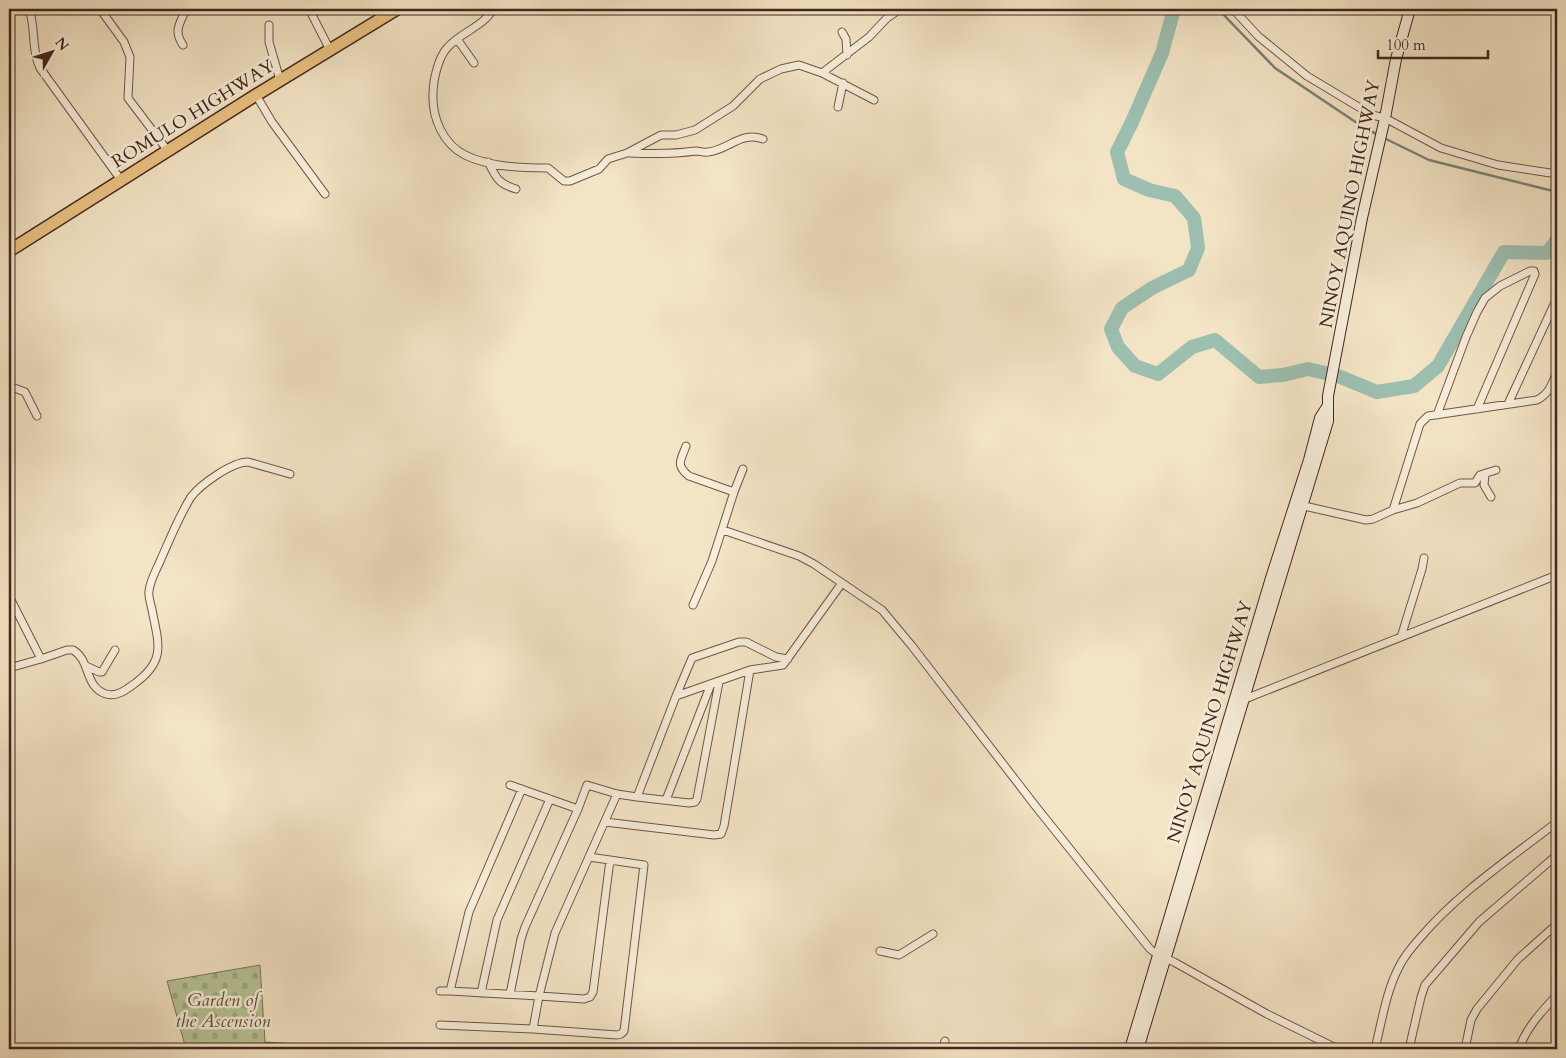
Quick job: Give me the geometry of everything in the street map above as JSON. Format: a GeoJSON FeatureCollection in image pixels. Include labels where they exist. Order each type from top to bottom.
{"type":"FeatureCollection","features":[{"type":"Feature","properties":{"kind":"highway","name":"ROMULO HIGHWAY"},"geometry":{"type":"LineString","coordinates":[[9,251],[280,80],[397,9]]}},
{"type":"Feature","properties":{"kind":"main road","name":"NINOY AQUINO HIGHWAY"},"geometry":{"type":"LineString","coordinates":[[1136,1048],[1155,977],[1299,505],[1320,418],[1328,402],[1366,199],[1396,59],[1410,9]]}},
{"type":"Feature","properties":{"kind":"main road","name":"NINOY AQUINO HIGHWAY"},"geometry":{"type":"LineString","coordinates":[[1236,711],[1245,699],[1250,663]]}},
{"type":"Feature","properties":{"kind":"street"},"geometry":{"type":"LineString","coordinates":[[100,9],[121,37],[130,58],[128,98],[168,151]]}},
{"type":"Feature","properties":{"kind":"street"},"geometry":{"type":"LineString","coordinates":[[183,45],[176,32],[186,9]]}},
{"type":"Feature","properties":{"kind":"street"},"geometry":{"type":"LineString","coordinates":[[309,9],[330,50]]}},
{"type":"Feature","properties":{"kind":"street"},"geometry":{"type":"LineString","coordinates":[[493,9],[490,15],[446,49],[433,79],[432,107],[438,127],[464,155],[488,162],[524,168],[548,168],[560,180],[570,181],[599,169],[608,159],[627,153],[661,135],[676,135],[695,130],[733,106],[760,79],[781,69],[799,65],[822,73],[874,100]]}},
{"type":"Feature","properties":{"kind":"street"},"geometry":{"type":"LineString","coordinates":[[822,73],[869,37],[887,18],[900,9]]}},
{"type":"Feature","properties":{"kind":"street"},"geometry":{"type":"LineString","coordinates":[[1233,9],[1258,36],[1307,76],[1372,115],[1441,148],[1498,165],[1557,174]]}},
{"type":"Feature","properties":{"kind":"street"},"geometry":{"type":"LineString","coordinates":[[31,10],[34,52],[40,68],[121,180]]}},
{"type":"Feature","properties":{"kind":"street"},"geometry":{"type":"LineString","coordinates":[[269,25],[269,42],[280,80]]}},
{"type":"Feature","properties":{"kind":"street"},"geometry":{"type":"LineString","coordinates":[[842,32],[846,39],[847,55]]}},
{"type":"Feature","properties":{"kind":"street"},"geometry":{"type":"LineString","coordinates":[[457,39],[474,63]]}},
{"type":"Feature","properties":{"kind":"street"},"geometry":{"type":"LineString","coordinates":[[838,107],[843,83]]}},
{"type":"Feature","properties":{"kind":"street"},"geometry":{"type":"LineString","coordinates":[[256,95],[269,117],[325,194]]}},
{"type":"Feature","properties":{"kind":"street"},"geometry":{"type":"LineString","coordinates":[[627,153],[679,154],[697,151],[708,152],[738,138],[758,137],[763,139]]}},
{"type":"Feature","properties":{"kind":"street"},"geometry":{"type":"LineString","coordinates":[[488,162],[498,182],[516,189]]}},
{"type":"Feature","properties":{"kind":"street"},"geometry":{"type":"LineString","coordinates":[[1437,415],[1466,337],[1485,298],[1500,286],[1530,271],[1534,271],[1535,274],[1477,409]]}},
{"type":"Feature","properties":{"kind":"street"},"geometry":{"type":"LineString","coordinates":[[1508,404],[1557,298]]}},
{"type":"Feature","properties":{"kind":"street"},"geometry":{"type":"LineString","coordinates":[[1393,510],[1420,424],[1428,416],[1537,400],[1545,396],[1557,371]]}},
{"type":"Feature","properties":{"kind":"street"},"geometry":{"type":"LineString","coordinates":[[9,386],[25,392],[37,416]]}},
{"type":"Feature","properties":{"kind":"street"},"geometry":{"type":"LineString","coordinates":[[686,446],[680,463],[683,471],[690,476],[734,492]]}},
{"type":"Feature","properties":{"kind":"street"},"geometry":{"type":"LineString","coordinates":[[9,668],[73,650],[80,654],[89,678],[100,691],[109,694],[119,693],[124,690],[153,667],[157,656],[158,640],[149,590],[175,528],[194,495],[228,468],[243,462],[290,474]]}},
{"type":"Feature","properties":{"kind":"street"},"geometry":{"type":"LineString","coordinates":[[693,605],[712,560],[734,492],[744,469]]}},
{"type":"Feature","properties":{"kind":"street"},"geometry":{"type":"LineString","coordinates":[[1299,505],[1366,520],[1373,519],[1416,503],[1460,483],[1475,484],[1480,476],[1496,470]]}},
{"type":"Feature","properties":{"kind":"street"},"geometry":{"type":"LineString","coordinates":[[1485,474],[1484,485],[1491,497]]}},
{"type":"Feature","properties":{"kind":"street"},"geometry":{"type":"LineString","coordinates":[[723,530],[799,556],[882,610],[1146,944],[1162,957],[1267,1014],[1338,1049]]}},
{"type":"Feature","properties":{"kind":"street"},"geometry":{"type":"LineString","coordinates":[[1400,637],[1422,570],[1424,558]]}},
{"type":"Feature","properties":{"kind":"street"},"geometry":{"type":"LineString","coordinates":[[1245,699],[1557,575]]}},
{"type":"Feature","properties":{"kind":"street"},"geometry":{"type":"LineString","coordinates":[[676,696],[750,670],[762,667],[780,667],[786,663],[842,583]]}},
{"type":"Feature","properties":{"kind":"street"},"geometry":{"type":"LineString","coordinates":[[9,597],[41,658]]}},
{"type":"Feature","properties":{"kind":"street"},"geometry":{"type":"LineString","coordinates":[[637,797],[690,662],[695,657],[741,642],[748,643],[768,655],[788,659]]}},
{"type":"Feature","properties":{"kind":"street"},"geometry":{"type":"LineString","coordinates":[[86,666],[102,672],[115,650]]}},
{"type":"Feature","properties":{"kind":"street"},"geometry":{"type":"LineString","coordinates":[[762,667],[768,655]]}},
{"type":"Feature","properties":{"kind":"street"},"geometry":{"type":"LineString","coordinates":[[605,822],[721,834],[724,826],[750,670]]}},
{"type":"Feature","properties":{"kind":"street"},"geometry":{"type":"LineString","coordinates":[[666,800],[715,683]]}},
{"type":"Feature","properties":{"kind":"street"},"geometry":{"type":"LineString","coordinates":[[510,994],[525,927],[587,785],[616,794],[689,803],[695,802],[715,683]]}},
{"type":"Feature","properties":{"kind":"street"},"geometry":{"type":"LineString","coordinates":[[510,785],[578,809]]}},
{"type":"Feature","properties":{"kind":"street"},"geometry":{"type":"LineString","coordinates":[[450,991],[469,912],[522,788]]}},
{"type":"Feature","properties":{"kind":"street"},"geometry":{"type":"LineString","coordinates":[[532,1030],[555,933],[616,794]]}},
{"type":"Feature","properties":{"kind":"street"},"geometry":{"type":"LineString","coordinates":[[481,993],[498,920],[550,799]]}},
{"type":"Feature","properties":{"kind":"street"},"geometry":{"type":"LineString","coordinates":[[1375,1049],[1392,982],[1401,962],[1412,947],[1451,905],[1557,822]]}},
{"type":"Feature","properties":{"kind":"street"},"geometry":{"type":"LineString","coordinates":[[1409,1049],[1425,985],[1479,922],[1557,855]]}},
{"type":"Feature","properties":{"kind":"street"},"geometry":{"type":"LineString","coordinates":[[440,1025],[617,1035],[624,1031],[644,865],[589,856]]}},
{"type":"Feature","properties":{"kind":"street"},"geometry":{"type":"LineString","coordinates":[[440,991],[584,999],[592,995],[610,860]]}},
{"type":"Feature","properties":{"kind":"street"},"geometry":{"type":"LineString","coordinates":[[1464,1049],[1471,1020],[1477,1009],[1518,959],[1557,924]]}},
{"type":"Feature","properties":{"kind":"street"},"geometry":{"type":"LineString","coordinates":[[880,951],[899,955],[933,934]]}},
{"type":"Feature","properties":{"kind":"street"},"geometry":{"type":"LineString","coordinates":[[1519,1049],[1522,1038],[1529,1028],[1557,995]]}},
{"type":"Feature","properties":{"kind":"street"},"geometry":{"type":"LineString","coordinates":[[942,1049],[945,1041]]}},
{"type":"Feature","properties":{"kind":"green space","name":"Garden of the Ascension"},"geometry":{"type":"Polygon","coordinates":[[[260,965],[265,1042],[379,1049],[186,1049],[167,981],[260,965]]]}},
{"type":"Feature","properties":{"kind":"waterway"},"geometry":{"type":"LineString","coordinates":[[1174,9],[1162,53],[1117,152],[1124,179],[1149,190],[1175,196],[1194,218],[1198,248],[1189,270],[1152,288],[1122,308],[1111,329],[1118,347],[1135,366],[1158,374],[1192,347],[1215,340],[1259,377],[1283,375],[1308,369],[1338,376],[1377,392],[1414,386],[1438,366],[1504,252],[1547,253],[1557,240]]}},
{"type":"Feature","properties":{"kind":"waterway"},"geometry":{"type":"LineString","coordinates":[[1218,9],[1275,68],[1366,129],[1379,135]]}},
{"type":"Feature","properties":{"kind":"waterway"},"geometry":{"type":"LineString","coordinates":[[1384,138],[1429,160],[1557,192]]}}]}
